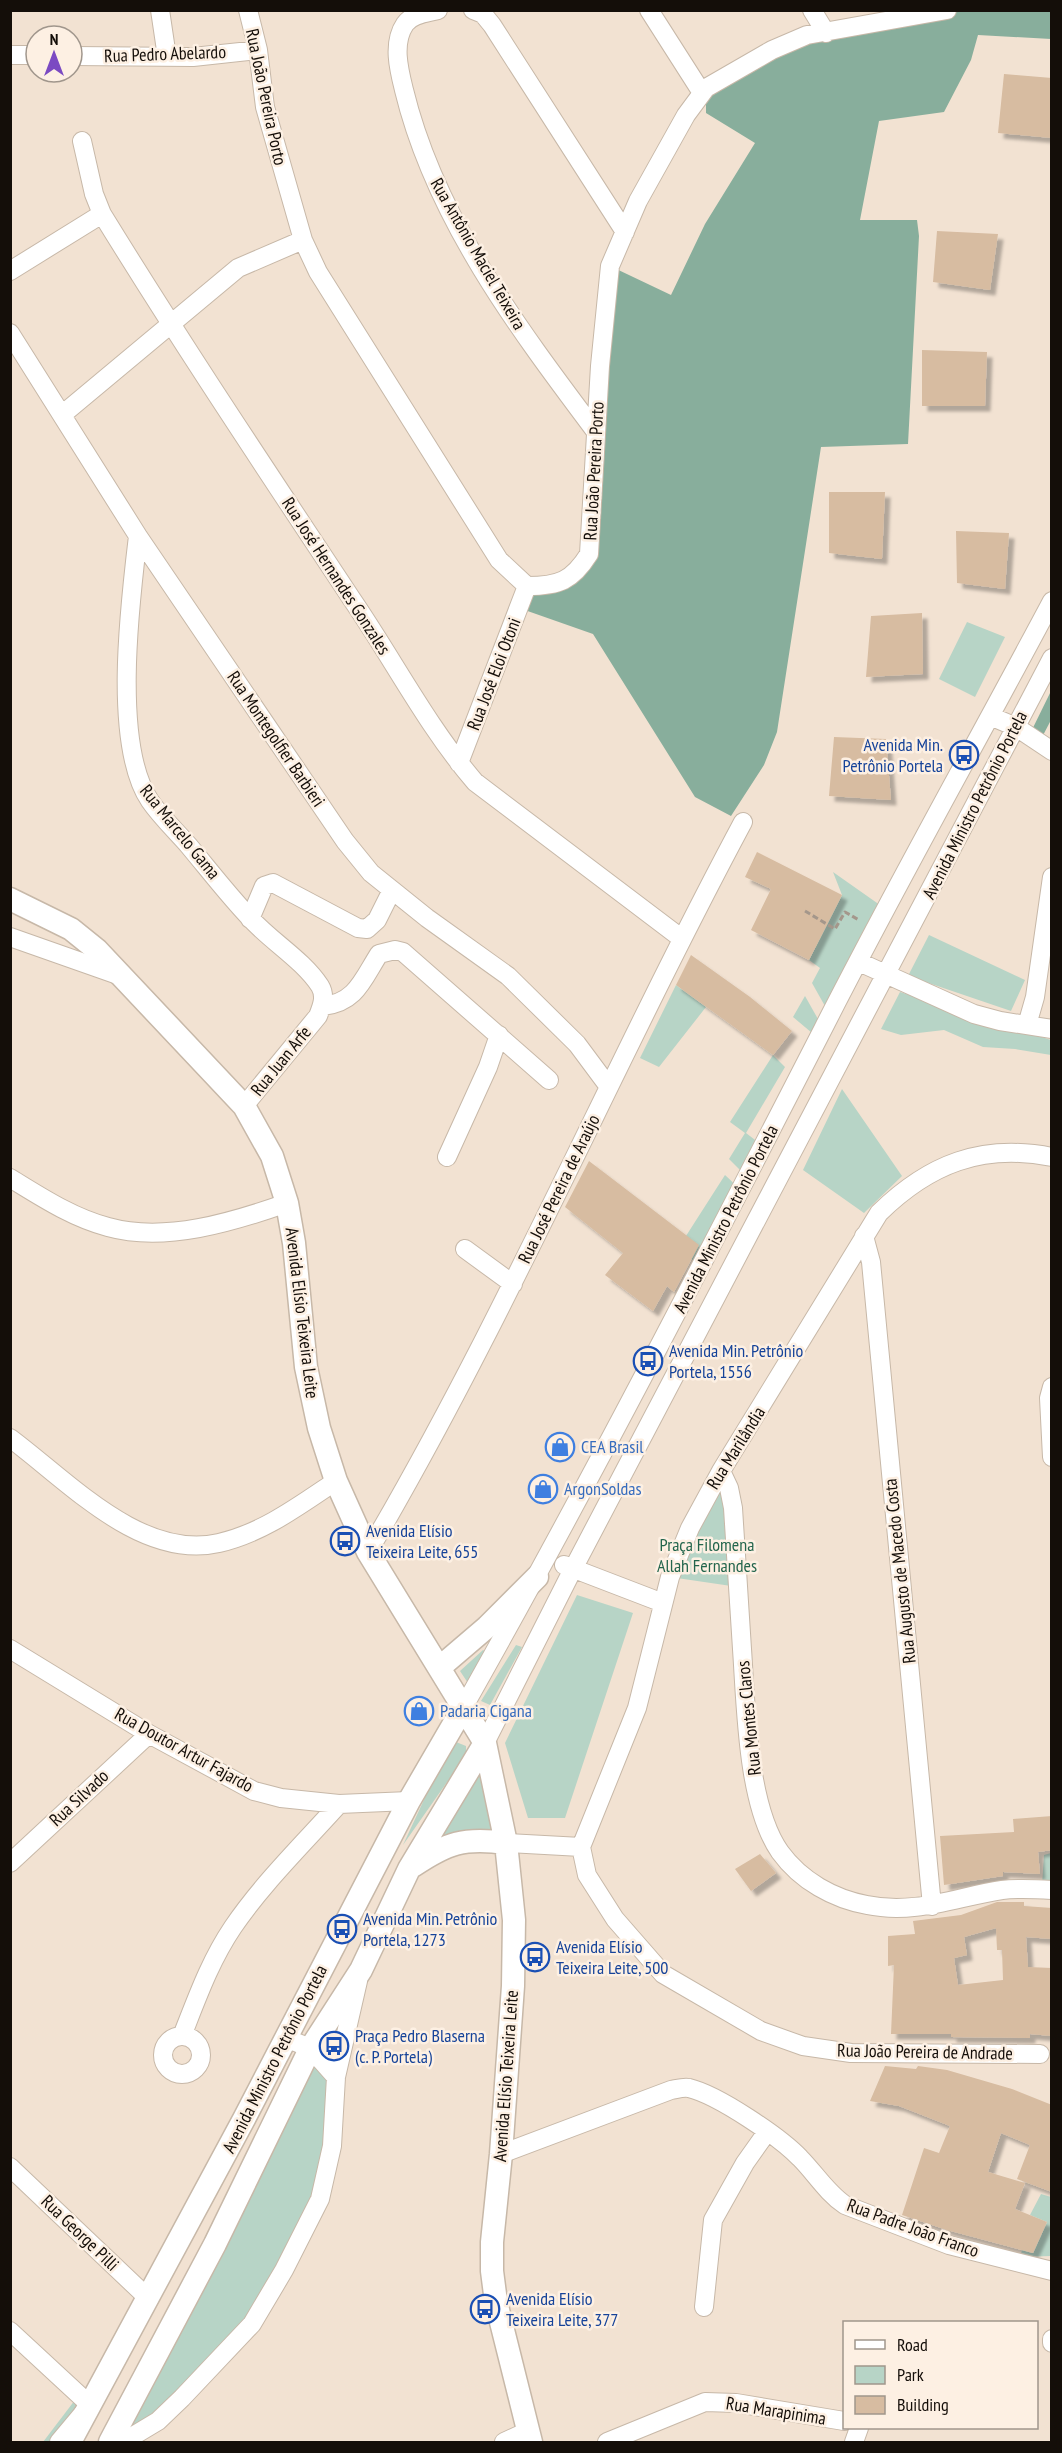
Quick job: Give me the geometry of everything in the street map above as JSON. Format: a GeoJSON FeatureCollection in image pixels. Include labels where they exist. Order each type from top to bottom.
{"type":"FeatureCollection","features":[{"type":"Feature","properties":{"kind":"main road","name":"Avenida Elísio Teixeira Leite"},"geometry":{"type":"LineString","coordinates":[[10,899],[71,928],[97,950],[118,975],[244,1106],[272,1156],[287,1203],[294,1243],[306,1367],[319,1428],[336,1481],[368,1552],[485,1743],[506,1843],[514,1920],[501,2154],[492,2242],[492,2271],[496,2302],[529,2437]]}},
{"type":"Feature","properties":{"kind":"main road"},"geometry":{"type":"LineString","coordinates":[[439,1668],[488,1627],[543,1568]]}},
{"type":"Feature","properties":{"kind":"main road","name":"Avenida Ministro Petrônio Portela"},"geometry":{"type":"LineString","coordinates":[[70,2442],[149,2299],[409,1801],[463,1708]]}},
{"type":"Feature","properties":{"kind":"main road","name":"Avenida Ministro Petrônio Portela"},"geometry":{"type":"LineString","coordinates":[[110,2442],[215,2244],[310,2049],[361,1970],[409,1869],[485,1743]]}},
{"type":"Feature","properties":{"kind":"main road"},"geometry":{"type":"LineString","coordinates":[[409,1869],[447,1845],[479,1839],[506,1843]]}},
{"type":"Feature","properties":{"kind":"street"},"geometry":{"type":"LineString","coordinates":[[159,10],[167,57]]}},
{"type":"Feature","properties":{"kind":"street","name":"Rua João Pereira Porto"},"geometry":{"type":"LineString","coordinates":[[248,10],[258,50],[265,107],[295,220],[318,272],[500,560],[527,586],[563,582],[579,571],[589,554],[596,432],[610,266],[638,201],[686,115],[702,93],[772,50],[807,35],[947,10]]}},
{"type":"Feature","properties":{"kind":"street","name":"Rua Antônio Maciel Teixeira"},"geometry":{"type":"LineString","coordinates":[[438,10],[415,16],[406,23],[398,47],[399,67],[422,153],[449,210],[528,339],[596,432]]}},
{"type":"Feature","properties":{"kind":"street"},"geometry":{"type":"LineString","coordinates":[[473,10],[483,14],[492,26],[625,232]]}},
{"type":"Feature","properties":{"kind":"street"},"geometry":{"type":"LineString","coordinates":[[649,10],[702,93]]}},
{"type":"Feature","properties":{"kind":"street"},"geometry":{"type":"LineString","coordinates":[[812,10],[826,33]]}},
{"type":"Feature","properties":{"kind":"street","name":"Rua Pedro Abelardo"},"geometry":{"type":"LineString","coordinates":[[84,56],[167,57],[258,50]]}},
{"type":"Feature","properties":{"kind":"street","name":"Rua José Hernandes Gonzales"},"geometry":{"type":"LineString","coordinates":[[82,141],[94,194],[102,214],[170,325],[459,763],[476,782],[681,938]]}},
{"type":"Feature","properties":{"kind":"street"},"geometry":{"type":"LineString","coordinates":[[10,271],[102,214]]}},
{"type":"Feature","properties":{"kind":"street"},"geometry":{"type":"LineString","coordinates":[[63,414],[238,268],[303,240]]}},
{"type":"Feature","properties":{"kind":"street","name":"Rua Montegolfier Barbieri"},"geometry":{"type":"LineString","coordinates":[[10,333],[138,536],[345,841],[372,873],[392,890],[508,976],[578,1044],[609,1087]]}},
{"type":"Feature","properties":{"kind":"street","name":"Rua Marcelo Gama"},"geometry":{"type":"LineString","coordinates":[[138,536],[131,602],[128,695],[128,732],[138,780],[150,802],[250,919],[320,986],[320,1011]]}},
{"type":"Feature","properties":{"kind":"street","name":"Rua José Eloi Otoni"},"geometry":{"type":"LineString","coordinates":[[459,763],[527,586]]}},
{"type":"Feature","properties":{"kind":"street","name":"Avenida Ministro Petrônio Portela"},"geometry":{"type":"LineString","coordinates":[[463,1708],[543,1568],[672,1326],[876,929],[1052,601]]}},
{"type":"Feature","properties":{"kind":"street","name":"Avenida Ministro Petrônio Portela"},"geometry":{"type":"LineString","coordinates":[[485,1743],[573,1569],[1052,657]]}},
{"type":"Feature","properties":{"kind":"street"},"geometry":{"type":"LineString","coordinates":[[990,716],[1016,727],[1052,751]]}},
{"type":"Feature","properties":{"kind":"street","name":"Rua José Pereira de Araújo"},"geometry":{"type":"LineString","coordinates":[[368,1552],[513,1284],[681,938],[743,822]]}},
{"type":"Feature","properties":{"kind":"street"},"geometry":{"type":"LineString","coordinates":[[1027,1025],[1043,998],[1052,877]]}},
{"type":"Feature","properties":{"kind":"street"},"geometry":{"type":"LineString","coordinates":[[250,919],[264,886],[273,883],[358,928],[368,929],[377,920],[392,890]]}},
{"type":"Feature","properties":{"kind":"street"},"geometry":{"type":"LineString","coordinates":[[10,937],[118,975]]}},
{"type":"Feature","properties":{"kind":"street"},"geometry":{"type":"LineString","coordinates":[[320,1011],[352,996],[379,954],[395,950],[410,957],[549,1080]]}},
{"type":"Feature","properties":{"kind":"street"},"geometry":{"type":"LineString","coordinates":[[859,962],[974,1014],[1000,1021],[1052,1029]]}},
{"type":"Feature","properties":{"kind":"street","name":"Rua Juan Arfe"},"geometry":{"type":"LineString","coordinates":[[244,1106],[320,1011]]}},
{"type":"Feature","properties":{"kind":"street"},"geometry":{"type":"LineString","coordinates":[[447,1157],[488,1067],[499,1035]]}},
{"type":"Feature","properties":{"kind":"street","name":"Rua Marilândia"},"geometry":{"type":"LineString","coordinates":[[581,1847],[637,1708],[677,1556],[721,1471],[879,1213],[897,1196],[964,1158],[994,1152],[1027,1152],[1052,1157]]}},
{"type":"Feature","properties":{"kind":"street"},"geometry":{"type":"LineString","coordinates":[[10,1178],[79,1217],[128,1231],[174,1232],[262,1212],[287,1203]]}},
{"type":"Feature","properties":{"kind":"street","name":"Rua Augusto de Macedo Costa"},"geometry":{"type":"LineString","coordinates":[[864,1236],[871,1262],[932,1906]]}},
{"type":"Feature","properties":{"kind":"street"},"geometry":{"type":"LineString","coordinates":[[465,1249],[513,1284]]}},
{"type":"Feature","properties":{"kind":"street"},"geometry":{"type":"LineString","coordinates":[[1052,1387],[1049,1398],[1052,1457]]}},
{"type":"Feature","properties":{"kind":"street"},"geometry":{"type":"LineString","coordinates":[[10,1438],[126,1525],[151,1538],[182,1546],[221,1543],[248,1533],[287,1514],[336,1481]]}},
{"type":"Feature","properties":{"kind":"street","name":"Rua Montes Claros"},"geometry":{"type":"LineString","coordinates":[[721,1471],[729,1488],[733,1508],[747,1730],[757,1788],[768,1831],[781,1853],[806,1879],[833,1896],[867,1905],[902,1909],[932,1906],[1000,1891],[1052,1890]]}},
{"type":"Feature","properties":{"kind":"street"},"geometry":{"type":"LineString","coordinates":[[543,1568],[573,1569],[663,1603]]}},
{"type":"Feature","properties":{"kind":"street","name":"Rua Doutor Artur Fajardo"},"geometry":{"type":"LineString","coordinates":[[10,1649],[149,1734],[254,1791],[281,1798],[339,1804],[409,1801]]}},
{"type":"Feature","properties":{"kind":"street"},"geometry":{"type":"LineString","coordinates":[[10,1666],[39,1667]]}},
{"type":"Feature","properties":{"kind":"street","name":"Rua Silvado"},"geometry":{"type":"LineString","coordinates":[[10,1863],[149,1734]]}},
{"type":"Feature","properties":{"kind":"street"},"geometry":{"type":"LineString","coordinates":[[182,2036],[206,1973],[233,1927],[265,1887],[339,1804]]}},
{"type":"Feature","properties":{"kind":"street"},"geometry":{"type":"LineString","coordinates":[[506,1843],[581,1847]]}},
{"type":"Feature","properties":{"kind":"street","name":"Rua João Pereira de Andrade"},"geometry":{"type":"LineString","coordinates":[[581,1847],[587,1875],[615,1919],[656,1967],[678,1985],[761,2031],[803,2046],[850,2053],[1040,2054]]}},
{"type":"Feature","properties":{"kind":"street","name":"Avenida Ministro Petrônio Portela"},"geometry":{"type":"LineString","coordinates":[[123,2442],[158,2421],[228,2352],[252,2324],[284,2270],[320,2199],[332,2146],[336,2077],[361,1970]]}},
{"type":"Feature","properties":{"kind":"street"},"geometry":{"type":"LineString","coordinates":[[284,2040],[297,2041],[310,2049],[336,2077]]}},
{"type":"Feature","properties":{"kind":"street","name":"Rua Padre João Franco"},"geometry":{"type":"LineString","coordinates":[[501,2154],[671,2090],[686,2088],[718,2101],[767,2132],[800,2157],[845,2205],[949,2245],[1052,2271]]}},
{"type":"Feature","properties":{"kind":"street"},"geometry":{"type":"LineString","coordinates":[[704,2307],[713,2220],[745,2163],[767,2132]]}},
{"type":"Feature","properties":{"kind":"street","name":"Rua George Pilli"},"geometry":{"type":"LineString","coordinates":[[10,2167],[149,2299]]}},
{"type":"Feature","properties":{"kind":"street"},"geometry":{"type":"LineString","coordinates":[[10,2331],[90,2405]]}},
{"type":"Feature","properties":{"kind":"street","name":"Rua Marapinima"},"geometry":{"type":"LineString","coordinates":[[607,2442],[705,2402],[736,2403],[843,2421]]}},
{"type":"Feature","properties":{"kind":"street","name":"Avenida Ministro Petrônio Portela"},"geometry":{"type":"LineString","coordinates":[[59,2442],[90,2405]]}},
{"type":"Feature","properties":{"kind":"street"},"geometry":{"type":"LineString","coordinates":[[504,2442],[529,2437]]}},
{"type":"Feature","properties":{"kind":"path"},"geometry":{"type":"LineString","coordinates":[[805,911],[835,928],[845,912],[876,929]]}},
{"type":"Feature","properties":{"kind":"green space"},"geometry":{"type":"Polygon","coordinates":[[[947,11],[1051,11],[1051,39],[978,35],[971,60],[944,112],[879,121],[860,220],[917,220],[919,236],[908,444],[821,447],[777,732],[764,765],[731,816],[695,797],[593,634],[519,608],[527,586],[579,571],[610,266],[671,295],[705,224],[755,143],[706,113],[706,88],[772,50],[947,11]]]}},
{"type":"Feature","properties":{"kind":"green space"},"geometry":{"type":"Polygon","coordinates":[[[967,622],[1005,637],[975,697],[939,679],[967,622]]]}},
{"type":"Feature","properties":{"kind":"green space"},"geometry":{"type":"Polygon","coordinates":[[[1051,691],[1051,720],[1039,743],[1026,742],[1051,691]]]}},
{"type":"Feature","properties":{"kind":"green space"},"geometry":{"type":"Polygon","coordinates":[[[833,872],[887,910],[830,1015],[812,983],[820,968],[809,960],[842,895],[833,872]]]}},
{"type":"Feature","properties":{"kind":"green space"},"geometry":{"type":"Polygon","coordinates":[[[929,935],[1025,980],[1011,1011],[908,976],[929,935]]]}},
{"type":"Feature","properties":{"kind":"green space"},"geometry":{"type":"Polygon","coordinates":[[[676,985],[706,1007],[659,1067],[640,1058],[676,985]]]}},
{"type":"Feature","properties":{"kind":"green space"},"geometry":{"type":"Polygon","coordinates":[[[900,992],[1051,1040],[1051,1055],[983,1047],[944,1030],[901,1035],[881,1029],[900,992]]]}},
{"type":"Feature","properties":{"kind":"green space"},"geometry":{"type":"Polygon","coordinates":[[[805,996],[823,1028],[818,1038],[793,1017],[805,996]]]}},
{"type":"Feature","properties":{"kind":"green space"},"geometry":{"type":"Polygon","coordinates":[[[773,1055],[785,1067],[746,1133],[763,1146],[747,1177],[729,1159],[745,1133],[730,1122],[773,1055]]]}},
{"type":"Feature","properties":{"kind":"green space"},"geometry":{"type":"Polygon","coordinates":[[[842,1089],[902,1176],[864,1213],[803,1170],[842,1089]]]}},
{"type":"Feature","properties":{"kind":"green space"},"geometry":{"type":"Polygon","coordinates":[[[725,1175],[741,1190],[702,1266],[677,1250],[725,1175]]]}},
{"type":"Feature","properties":{"kind":"green space","name":"Praça Filomena Allah Fernandes"},"geometry":{"type":"Polygon","coordinates":[[[721,1471],[738,1587],[670,1577],[721,1471]]]}},
{"type":"Feature","properties":{"kind":"green space"},"geometry":{"type":"Polygon","coordinates":[[[577,1595],[633,1613],[565,1818],[528,1818],[505,1743],[577,1595]]]}},
{"type":"Feature","properties":{"kind":"green space"},"geometry":{"type":"Polygon","coordinates":[[[516,1645],[522,1647],[490,1705],[481,1701],[516,1645]]]}},
{"type":"Feature","properties":{"kind":"green space"},"geometry":{"type":"Polygon","coordinates":[[[483,1650],[488,1653],[470,1686],[460,1671],[483,1650]]]}},
{"type":"Feature","properties":{"kind":"green space"},"geometry":{"type":"Polygon","coordinates":[[[456,1742],[466,1746],[466,1755],[403,1845],[435,1776],[456,1742]]]}},
{"type":"Feature","properties":{"kind":"green space"},"geometry":{"type":"Polygon","coordinates":[[[485,1743],[506,1843],[479,1839],[409,1869],[485,1743]]]}},
{"type":"Feature","properties":{"kind":"green space"},"geometry":{"type":"Polygon","coordinates":[[[1051,1853],[1051,1886],[1042,1885],[1044,1855],[1051,1853]]]}},
{"type":"Feature","properties":{"kind":"green space"},"geometry":{"type":"Polygon","coordinates":[[[310,2049],[336,2077],[320,2199],[228,2352],[123,2442],[310,2049]]]}},
{"type":"Feature","properties":{"kind":"green space"},"geometry":{"type":"Polygon","coordinates":[[[1041,2194],[1051,2197],[1051,2256],[1020,2257],[1022,2250],[1033,2253],[1047,2222],[1030,2215],[1041,2194]]]}},
{"type":"Feature","properties":{"kind":"green space"},"geometry":{"type":"Polygon","coordinates":[[[75,2400],[90,2405],[70,2442],[43,2442],[75,2400]]]}},
{"type":"Feature","properties":{"kind":"building"},"geometry":{"type":"Polygon","coordinates":[[[1004,74],[1052,78],[1052,138],[998,133],[1004,74]]]}},
{"type":"Feature","properties":{"kind":"building"},"geometry":{"type":"Polygon","coordinates":[[[937,231],[998,234],[990,290],[933,282],[937,231]]]}},
{"type":"Feature","properties":{"kind":"building"},"geometry":{"type":"Polygon","coordinates":[[[922,350],[987,352],[985,406],[922,406],[922,350]]]}},
{"type":"Feature","properties":{"kind":"building"},"geometry":{"type":"Polygon","coordinates":[[[829,492],[885,492],[882,559],[829,553],[829,492]]]}},
{"type":"Feature","properties":{"kind":"building"},"geometry":{"type":"Polygon","coordinates":[[[956,531],[1009,533],[1005,589],[957,583],[956,531]]]}},
{"type":"Feature","properties":{"kind":"building"},"geometry":{"type":"Polygon","coordinates":[[[922,613],[923,674],[866,677],[871,616],[922,613]]]}},
{"type":"Feature","properties":{"kind":"building"},"geometry":{"type":"Polygon","coordinates":[[[834,737],[886,739],[891,800],[829,796],[834,737]]]}},
{"type":"Feature","properties":{"kind":"building"},"geometry":{"type":"Polygon","coordinates":[[[757,852],[842,895],[809,960],[751,930],[771,889],[745,877],[757,852]]]}},
{"type":"Feature","properties":{"kind":"building"},"geometry":{"type":"Polygon","coordinates":[[[691,955],[750,997],[792,1031],[773,1055],[676,985],[691,955]]]}},
{"type":"Feature","properties":{"kind":"building"},"geometry":{"type":"Polygon","coordinates":[[[589,1161],[699,1245],[674,1292],[667,1286],[653,1311],[605,1275],[623,1253],[565,1207],[589,1161]]]}},
{"type":"Feature","properties":{"kind":"building"},"geometry":{"type":"Polygon","coordinates":[[[1052,1816],[1052,1850],[1038,1852],[1040,1874],[1003,1872],[1003,1876],[944,1885],[940,1836],[1014,1832],[1013,1819],[1052,1816]]]}},
{"type":"Feature","properties":{"kind":"building"},"geometry":{"type":"Polygon","coordinates":[[[760,1854],[776,1873],[751,1891],[735,1869],[760,1854]]]}},
{"type":"Feature","properties":{"kind":"building"},"geometry":{"type":"Polygon","coordinates":[[[997,1902],[1024,1902],[1024,1906],[1052,1908],[1052,1939],[1026,1937],[1028,1967],[1052,1968],[1052,2036],[1030,2034],[1030,2038],[891,2034],[894,1965],[888,1966],[888,1936],[915,1934],[913,1921],[961,1915],[997,1902]],[[996,1928],[964,1937],[967,1955],[954,1958],[958,1985],[1003,1980],[1002,1950],[997,1950],[996,1928]]]}},
{"type":"Feature","properties":{"kind":"building"},"geometry":{"type":"Polygon","coordinates":[[[885,2066],[916,2069],[918,2066],[947,2070],[1012,2089],[1052,2105],[1052,2192],[1017,2179],[1030,2145],[1001,2133],[988,2172],[1025,2183],[1015,2209],[1047,2222],[1033,2253],[947,2230],[902,2215],[924,2148],[939,2153],[950,2126],[899,2106],[870,2101],[885,2066]]]}},
{"type":"Feature","properties":{"kind":"place","name":"Avenida Min. Petrônio Portela"},"geometry":{"type":"Point","coordinates":[964,755]}},
{"type":"Feature","properties":{"kind":"place","name":"Avenida Min. Petrônio Portela, 1556"},"geometry":{"type":"Point","coordinates":[648,1361]}},
{"type":"Feature","properties":{"kind":"place","name":"CEA Brasil"},"geometry":{"type":"Point","coordinates":[560,1447]}},
{"type":"Feature","properties":{"kind":"place","name":"ArgonSoldas"},"geometry":{"type":"Point","coordinates":[543,1489]}},
{"type":"Feature","properties":{"kind":"place","name":"Avenida Elísio Teixeira Leite, 655"},"geometry":{"type":"Point","coordinates":[345,1541]}},
{"type":"Feature","properties":{"kind":"place","name":"Padaria Cigana"},"geometry":{"type":"Point","coordinates":[419,1711]}},
{"type":"Feature","properties":{"kind":"place","name":"Avenida Min. Petrônio Portela, 1273"},"geometry":{"type":"Point","coordinates":[342,1929]}},
{"type":"Feature","properties":{"kind":"place","name":"Avenida Elísio Teixeira Leite, 500"},"geometry":{"type":"Point","coordinates":[535,1957]}},
{"type":"Feature","properties":{"kind":"place","name":"Praça Pedro Blaserna (c. P. Portela)"},"geometry":{"type":"Point","coordinates":[334,2046]}},
{"type":"Feature","properties":{"kind":"place","name":"Avenida Elísio Teixeira Leite, 377"},"geometry":{"type":"Point","coordinates":[485,2309]}}]}
